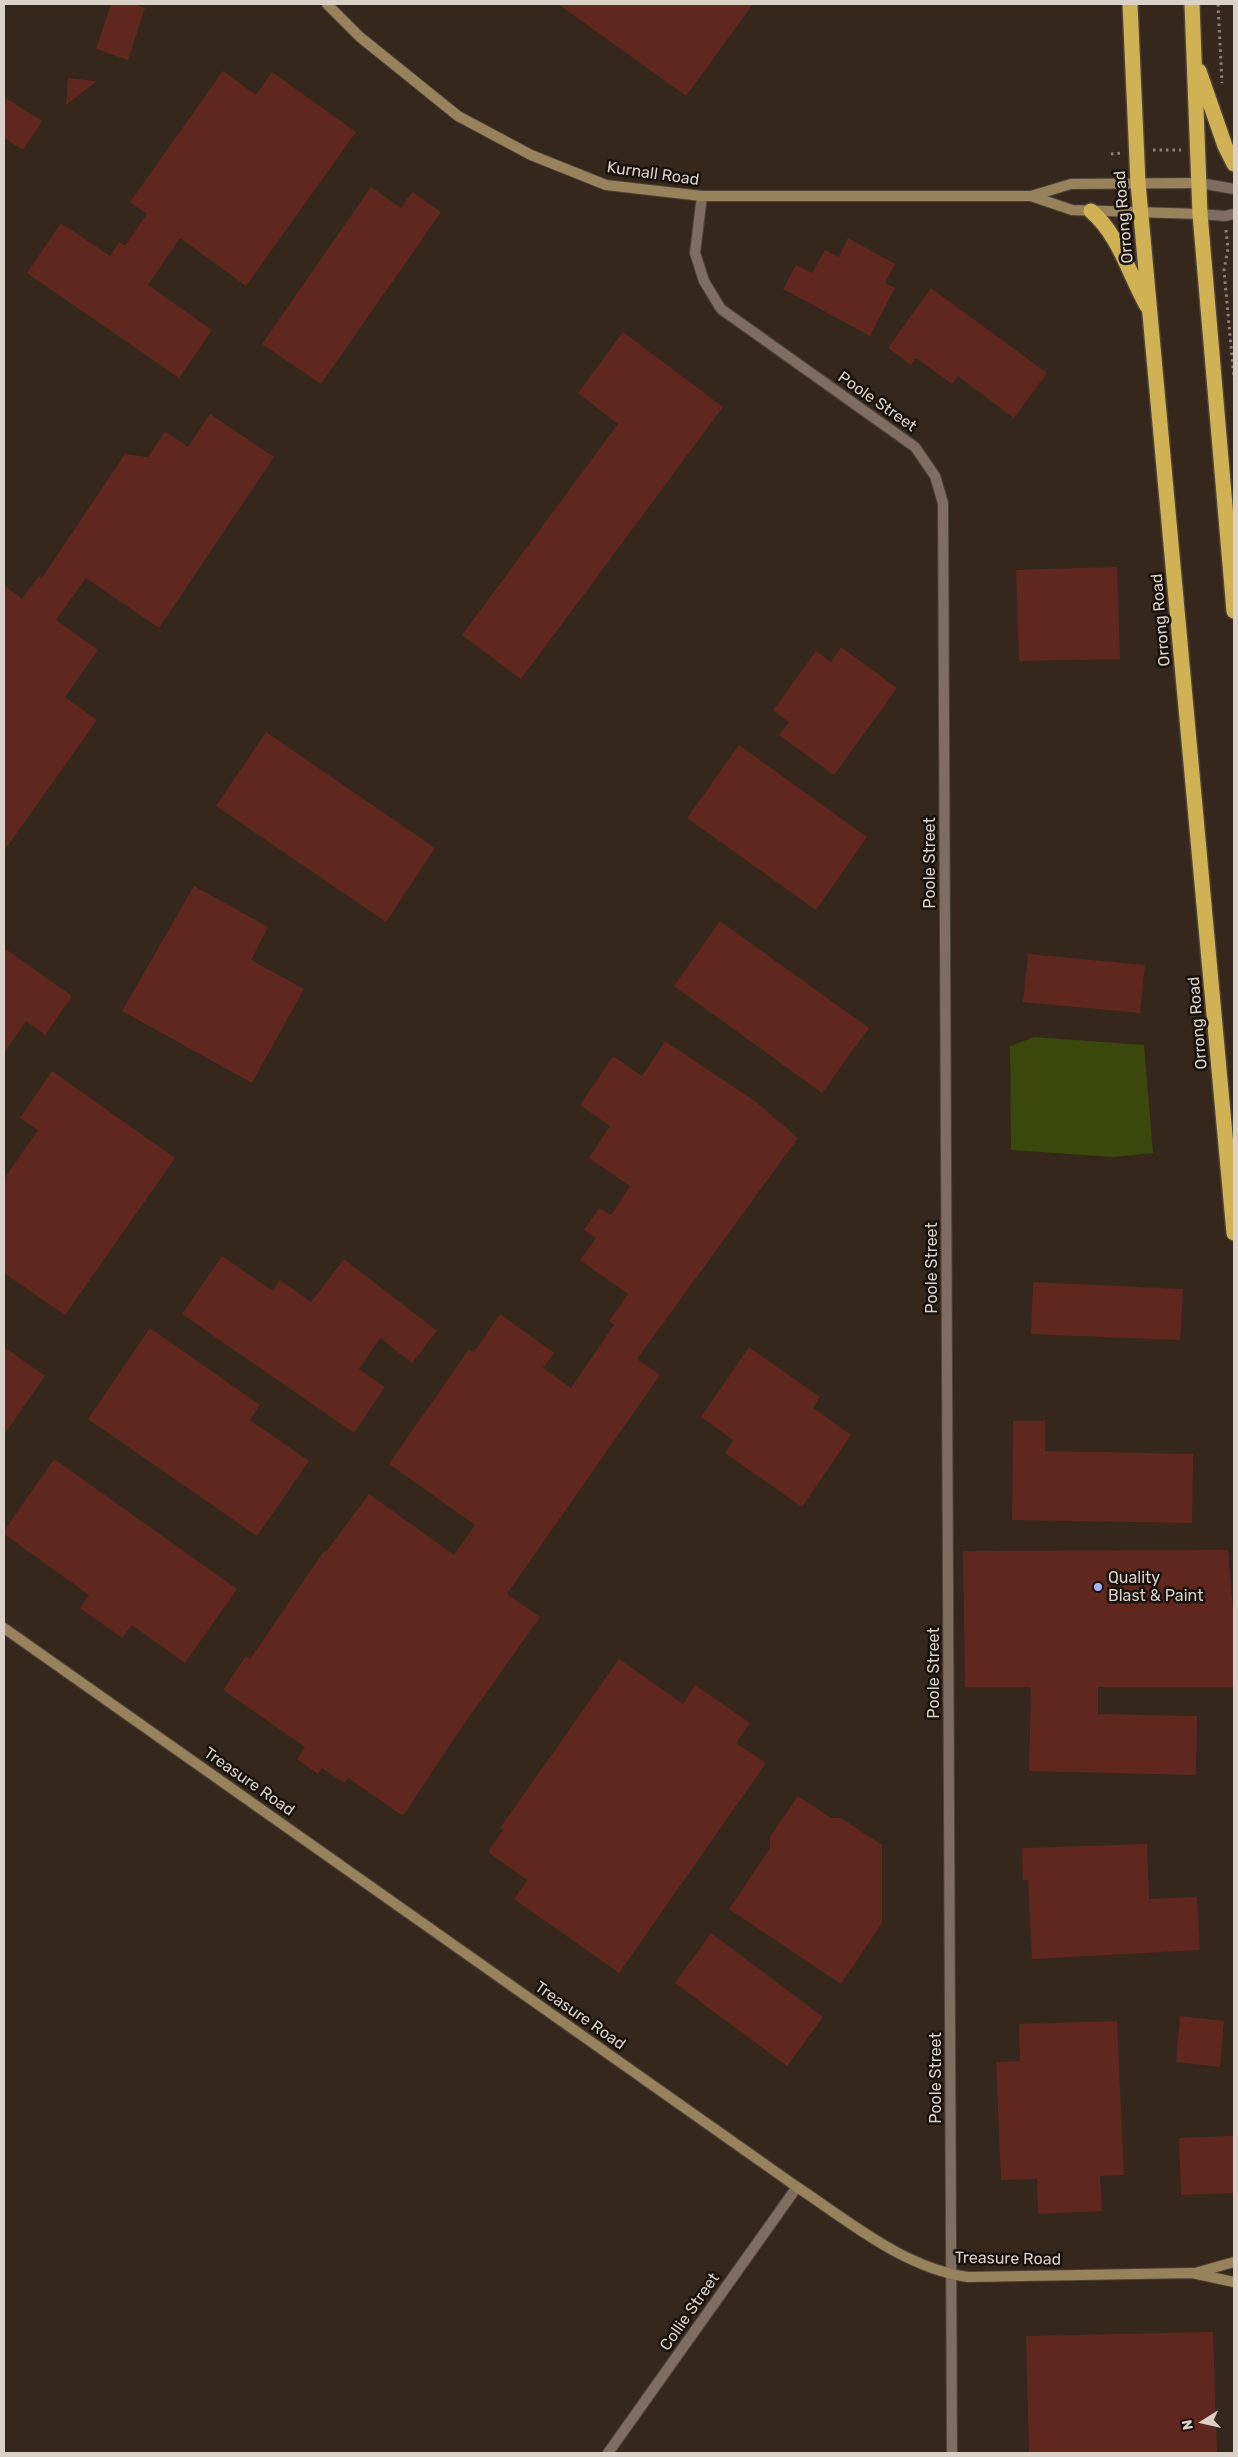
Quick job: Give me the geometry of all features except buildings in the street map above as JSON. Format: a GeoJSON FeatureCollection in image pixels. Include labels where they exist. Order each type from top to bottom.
{"type":"FeatureCollection","features":[{"type":"Feature","properties":{"kind":"highway","name":"Orrong Road"},"geometry":{"type":"LineString","coordinates":[[1130,4],[1138,183],[1234,1233]]}},
{"type":"Feature","properties":{"kind":"highway"},"geometry":{"type":"LineString","coordinates":[[1192,4],[1200,214],[1234,611]]}},
{"type":"Feature","properties":{"kind":"highway"},"geometry":{"type":"LineString","coordinates":[[1194,56],[1225,146],[1234,164]]}},
{"type":"Feature","properties":{"kind":"highway"},"geometry":{"type":"LineString","coordinates":[[1091,211],[1102,220],[1114,237],[1150,312]]}},
{"type":"Feature","properties":{"kind":"street","name":"Kurnall Road"},"geometry":{"type":"LineString","coordinates":[[327,4],[360,37],[458,116],[532,155],[606,185],[702,196],[1031,196],[1071,184],[1138,183],[1200,183],[1234,189]]}},
{"type":"Feature","properties":{"kind":"street","name":"Poole Street"},"geometry":{"type":"LineString","coordinates":[[702,196],[695,253],[704,281],[721,309],[915,447],[935,476],[943,504],[952,2453]]}},
{"type":"Feature","properties":{"kind":"street","name":"Kurnall Road"},"geometry":{"type":"LineString","coordinates":[[1031,196],[1072,210],[1230,215]]}},
{"type":"Feature","properties":{"kind":"street","name":"Treasure Road"},"geometry":{"type":"LineString","coordinates":[[4,1628],[798,2187],[887,2247],[933,2268],[952,2274],[988,2277],[1192,2274],[1234,2282]]}},
{"type":"Feature","properties":{"kind":"street","name":"Collie Street"},"geometry":{"type":"LineString","coordinates":[[608,2453],[798,2187]]}},
{"type":"Feature","properties":{"kind":"street","name":"Treasure Road"},"geometry":{"type":"LineString","coordinates":[[1192,2274],[1234,2262]]}},
{"type":"Feature","properties":{"kind":"path"},"geometry":{"type":"LineString","coordinates":[[1218,4],[1223,92]]}},
{"type":"Feature","properties":{"kind":"path"},"geometry":{"type":"LineString","coordinates":[[1111,154],[1198,150]]}},
{"type":"Feature","properties":{"kind":"path"},"geometry":{"type":"LineString","coordinates":[[1230,215],[1228,248],[1224,270],[1234,380]]}},
{"type":"Feature","properties":{"kind":"shaded area"},"geometry":{"type":"Polygon","coordinates":[[[1034,1037],[1144,1045],[1153,1153],[1113,1157],[1011,1150],[1010,1046],[1034,1037]]]}},
{"type":"Feature","properties":{"kind":"place","name":"Quality Blast & Paint"},"geometry":{"type":"Point","coordinates":[1098,1587]}}]}
